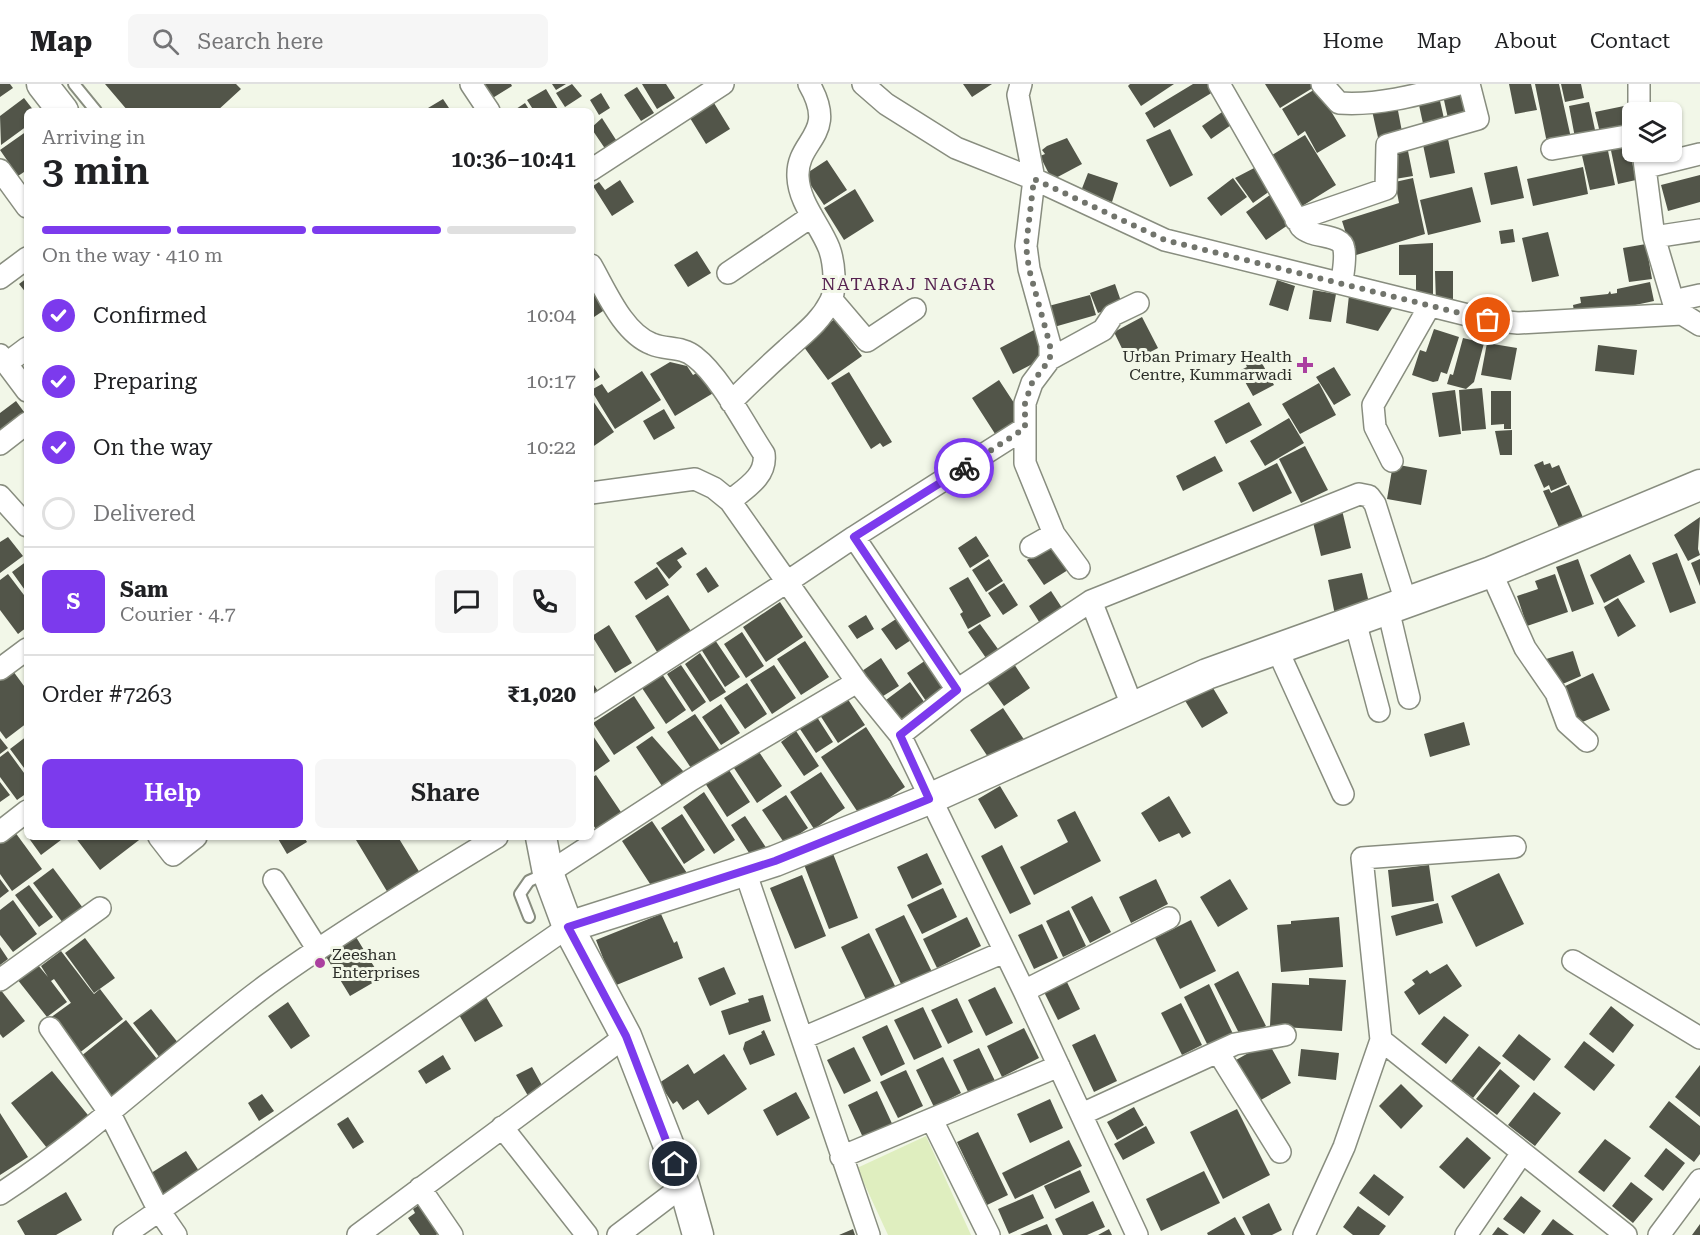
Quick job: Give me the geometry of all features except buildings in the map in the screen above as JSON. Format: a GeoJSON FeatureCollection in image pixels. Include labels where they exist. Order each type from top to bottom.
{"type":"FeatureCollection","features":[{"type":"Feature","properties":{"kind":"street"},"geometry":{"type":"LineString","coordinates":[[42,84],[61,108]]}},
{"type":"Feature","properties":{"kind":"street"},"geometry":{"type":"LineString","coordinates":[[471,84],[487,108]]}},
{"type":"Feature","properties":{"kind":"street"},"geometry":{"type":"LineString","coordinates":[[594,168],[723,84]]}},
{"type":"Feature","properties":{"kind":"street"},"geometry":{"type":"LineString","coordinates":[[731,402],[811,329],[832,300],[833,270],[830,249],[813,216],[798,178],[799,167],[819,126],[821,112],[809,84]]}},
{"type":"Feature","properties":{"kind":"street"},"geometry":{"type":"LineString","coordinates":[[863,84],[886,104],[956,147],[1034,179],[1165,240],[1342,282],[1429,307],[1488,320],[1518,323],[1677,307],[1700,295]]}},
{"type":"Feature","properties":{"kind":"street"},"geometry":{"type":"LineString","coordinates":[[1021,84],[1018,95],[1034,179],[1026,246],[1029,269],[1050,345],[1050,359]]}},
{"type":"Feature","properties":{"kind":"street"},"geometry":{"type":"LineString","coordinates":[[1219,84],[1296,220],[1306,233],[1334,238],[1341,242],[1344,248],[1342,282]]}},
{"type":"Feature","properties":{"kind":"street"},"geometry":{"type":"LineString","coordinates":[[1322,84],[1339,103],[1356,104],[1415,90],[1459,84]]}},
{"type":"Feature","properties":{"kind":"street"},"geometry":{"type":"LineString","coordinates":[[1296,220],[1386,189],[1387,145],[1478,119],[1469,84]]}},
{"type":"Feature","properties":{"kind":"street"},"geometry":{"type":"LineString","coordinates":[[1639,84],[1639,102]]}},
{"type":"Feature","properties":{"kind":"street"},"geometry":{"type":"LineString","coordinates":[[1552,149],[1622,137]]}},
{"type":"Feature","properties":{"kind":"street"},"geometry":{"type":"LineString","coordinates":[[1682,156],[1700,154]]}},
{"type":"Feature","properties":{"kind":"street"},"geometry":{"type":"LineString","coordinates":[[1645,162],[1654,237],[1677,307],[1700,325]]}},
{"type":"Feature","properties":{"kind":"street"},"geometry":{"type":"LineString","coordinates":[[0,170],[24,203]]}},
{"type":"Feature","properties":{"kind":"street"},"geometry":{"type":"LineString","coordinates":[[728,273],[813,216]]}},
{"type":"Feature","properties":{"kind":"street"},"geometry":{"type":"LineString","coordinates":[[1654,237],[1700,230]]}},
{"type":"Feature","properties":{"kind":"street"},"geometry":{"type":"LineString","coordinates":[[0,278],[24,260]]}},
{"type":"Feature","properties":{"kind":"street"},"geometry":{"type":"LineString","coordinates":[[594,271],[623,319],[637,335],[652,344],[685,350],[696,357],[731,402],[764,454],[766,465],[761,474],[730,501]]}},
{"type":"Feature","properties":{"kind":"street"},"geometry":{"type":"LineString","coordinates":[[832,300],[867,340],[915,309]]}},
{"type":"Feature","properties":{"kind":"street"},"geometry":{"type":"LineString","coordinates":[[1079,568],[1054,534],[1025,463],[1025,403],[1032,383],[1050,359],[1103,330],[1113,315],[1138,303]]}},
{"type":"Feature","properties":{"kind":"street"},"geometry":{"type":"LineString","coordinates":[[1392,461],[1376,427],[1373,405],[1429,307]]}},
{"type":"Feature","properties":{"kind":"street"},"geometry":{"type":"LineString","coordinates":[[24,349],[3,359],[24,387]]}},
{"type":"Feature","properties":{"kind":"street"},"geometry":{"type":"LineString","coordinates":[[0,444],[24,425]]}},
{"type":"Feature","properties":{"kind":"street"},"geometry":{"type":"LineString","coordinates":[[594,706],[1025,428]]}},
{"type":"Feature","properties":{"kind":"street"},"geometry":{"type":"LineString","coordinates":[[594,493],[695,480],[714,488],[730,501],[857,682],[900,735],[1024,991],[1137,1235]]}},
{"type":"Feature","properties":{"kind":"street"},"geometry":{"type":"LineString","coordinates":[[124,1235],[158,1209],[568,927],[745,871],[929,799],[1207,674],[1491,572],[1700,485]]}},
{"type":"Feature","properties":{"kind":"street"},"geometry":{"type":"LineString","coordinates":[[900,735],[957,690],[1091,601],[1359,494],[1369,496],[1375,504],[1397,605],[1409,698]]}},
{"type":"Feature","properties":{"kind":"street"},"geometry":{"type":"LineString","coordinates":[[0,496],[24,523]]}},
{"type":"Feature","properties":{"kind":"street"},"geometry":{"type":"LineString","coordinates":[[1031,548],[1054,534]]}},
{"type":"Feature","properties":{"kind":"street"},"geometry":{"type":"LineString","coordinates":[[854,537],[957,690]]}},
{"type":"Feature","properties":{"kind":"street"},"geometry":{"type":"LineString","coordinates":[[1491,572],[1525,648],[1556,693],[1567,723],[1587,741]]}},
{"type":"Feature","properties":{"kind":"street"},"geometry":{"type":"LineString","coordinates":[[1091,601],[1133,708]]}},
{"type":"Feature","properties":{"kind":"street"},"geometry":{"type":"LineString","coordinates":[[1355,621],[1379,711]]}},
{"type":"Feature","properties":{"kind":"street"},"geometry":{"type":"LineString","coordinates":[[1276,649],[1343,794]]}},
{"type":"Feature","properties":{"kind":"street"},"geometry":{"type":"LineString","coordinates":[[0,669],[24,658]]}},
{"type":"Feature","properties":{"kind":"street"},"geometry":{"type":"LineString","coordinates":[[548,873],[691,780],[857,682]]}},
{"type":"Feature","properties":{"kind":"street"},"geometry":{"type":"LineString","coordinates":[[0,832],[24,813]]}},
{"type":"Feature","properties":{"kind":"street"},"geometry":{"type":"LineString","coordinates":[[161,840],[173,855],[192,840]]}},
{"type":"Feature","properties":{"kind":"street"},"geometry":{"type":"LineString","coordinates":[[0,1194],[109,1112],[268,984],[396,898],[492,840]]}},
{"type":"Feature","properties":{"kind":"street"},"geometry":{"type":"LineString","coordinates":[[542,840],[548,873],[568,927],[626,1036],[684,1185],[698,1235]]}},
{"type":"Feature","properties":{"kind":"street"},"geometry":{"type":"LineString","coordinates":[[1304,1235],[1344,1148],[1381,1040],[1362,858],[1515,847]]}},
{"type":"Feature","properties":{"kind":"street"},"geometry":{"type":"LineString","coordinates":[[745,871],[869,1235]]}},
{"type":"Feature","properties":{"kind":"street"},"geometry":{"type":"LineString","coordinates":[[274,880],[318,950]]}},
{"type":"Feature","properties":{"kind":"street"},"geometry":{"type":"LineString","coordinates":[[0,980],[100,908]]}},
{"type":"Feature","properties":{"kind":"street"},"geometry":{"type":"LineString","coordinates":[[1024,991],[1169,918]]}},
{"type":"Feature","properties":{"kind":"street"},"geometry":{"type":"LineString","coordinates":[[803,1038],[1004,952]]}},
{"type":"Feature","properties":{"kind":"street"},"geometry":{"type":"LineString","coordinates":[[1573,962],[1700,1038]]}},
{"type":"Feature","properties":{"kind":"street"},"geometry":{"type":"LineString","coordinates":[[50,1028],[109,1112],[158,1209],[176,1235]]}},
{"type":"Feature","properties":{"kind":"street"},"geometry":{"type":"LineString","coordinates":[[1082,1114],[1235,1044],[1285,1035]]}},
{"type":"Feature","properties":{"kind":"street"},"geometry":{"type":"LineString","coordinates":[[358,1235],[626,1036]]}},
{"type":"Feature","properties":{"kind":"street"},"geometry":{"type":"LineString","coordinates":[[1381,1040],[1626,1235]]}},
{"type":"Feature","properties":{"kind":"street"},"geometry":{"type":"LineString","coordinates":[[1218,1052],[1280,1152]]}},
{"type":"Feature","properties":{"kind":"street"},"geometry":{"type":"LineString","coordinates":[[841,1157],[1059,1066]]}},
{"type":"Feature","properties":{"kind":"street"},"geometry":{"type":"LineString","coordinates":[[932,1120],[989,1235]]}},
{"type":"Feature","properties":{"kind":"street"},"geometry":{"type":"LineString","coordinates":[[502,1126],[587,1235]]}},
{"type":"Feature","properties":{"kind":"street"},"geometry":{"type":"LineString","coordinates":[[1466,1235],[1522,1153]]}},
{"type":"Feature","properties":{"kind":"street"},"geometry":{"type":"LineString","coordinates":[[1659,1235],[1700,1180]]}},
{"type":"Feature","properties":{"kind":"street"},"geometry":{"type":"LineString","coordinates":[[618,1235],[684,1185]]}},
{"type":"Feature","properties":{"kind":"street"},"geometry":{"type":"LineString","coordinates":[[420,1188],[452,1235]]}},
{"type":"Feature","properties":{"kind":"lane"},"geometry":{"type":"LineString","coordinates":[[74,84],[94,108]]}},
{"type":"Feature","properties":{"kind":"lane"},"geometry":{"type":"LineString","coordinates":[[529,917],[520,894],[529,881],[548,873]]}},
{"type":"Feature","properties":{"kind":"green space"},"geometry":{"type":"Polygon","coordinates":[[[926,1136],[971,1235],[888,1235],[857,1168],[926,1136]]]}},
{"type":"Feature","properties":{"kind":"way so far"},"geometry":{"type":"LineString","coordinates":[[964,468],[1025,428],[1025,403],[1032,383],[1050,359],[1050,345],[1029,269],[1026,246],[1034,179],[1165,240],[1488,320]]}},
{"type":"Feature","properties":{"kind":"place","name":"Urban Primary Health Centre, Kummarwadi"},"geometry":{"type":"Point","coordinates":[1305,365]}},
{"type":"Feature","properties":{"kind":"place","name":"Zeeshan Enterprises"},"geometry":{"type":"Point","coordinates":[320,963]}},
{"type":"Feature","properties":{"kind":"district","name":"NATARAJ NAGAR"},"geometry":{"type":"Point","coordinates":[909,283]}},
{"type":"Feature","properties":{"kind":"route"},"geometry":{"type":"LineString","coordinates":[[675,1164],[626,1036],[568,927],[775,861],[929,799],[900,735],[957,690],[854,537],[964,468]]}}]}
